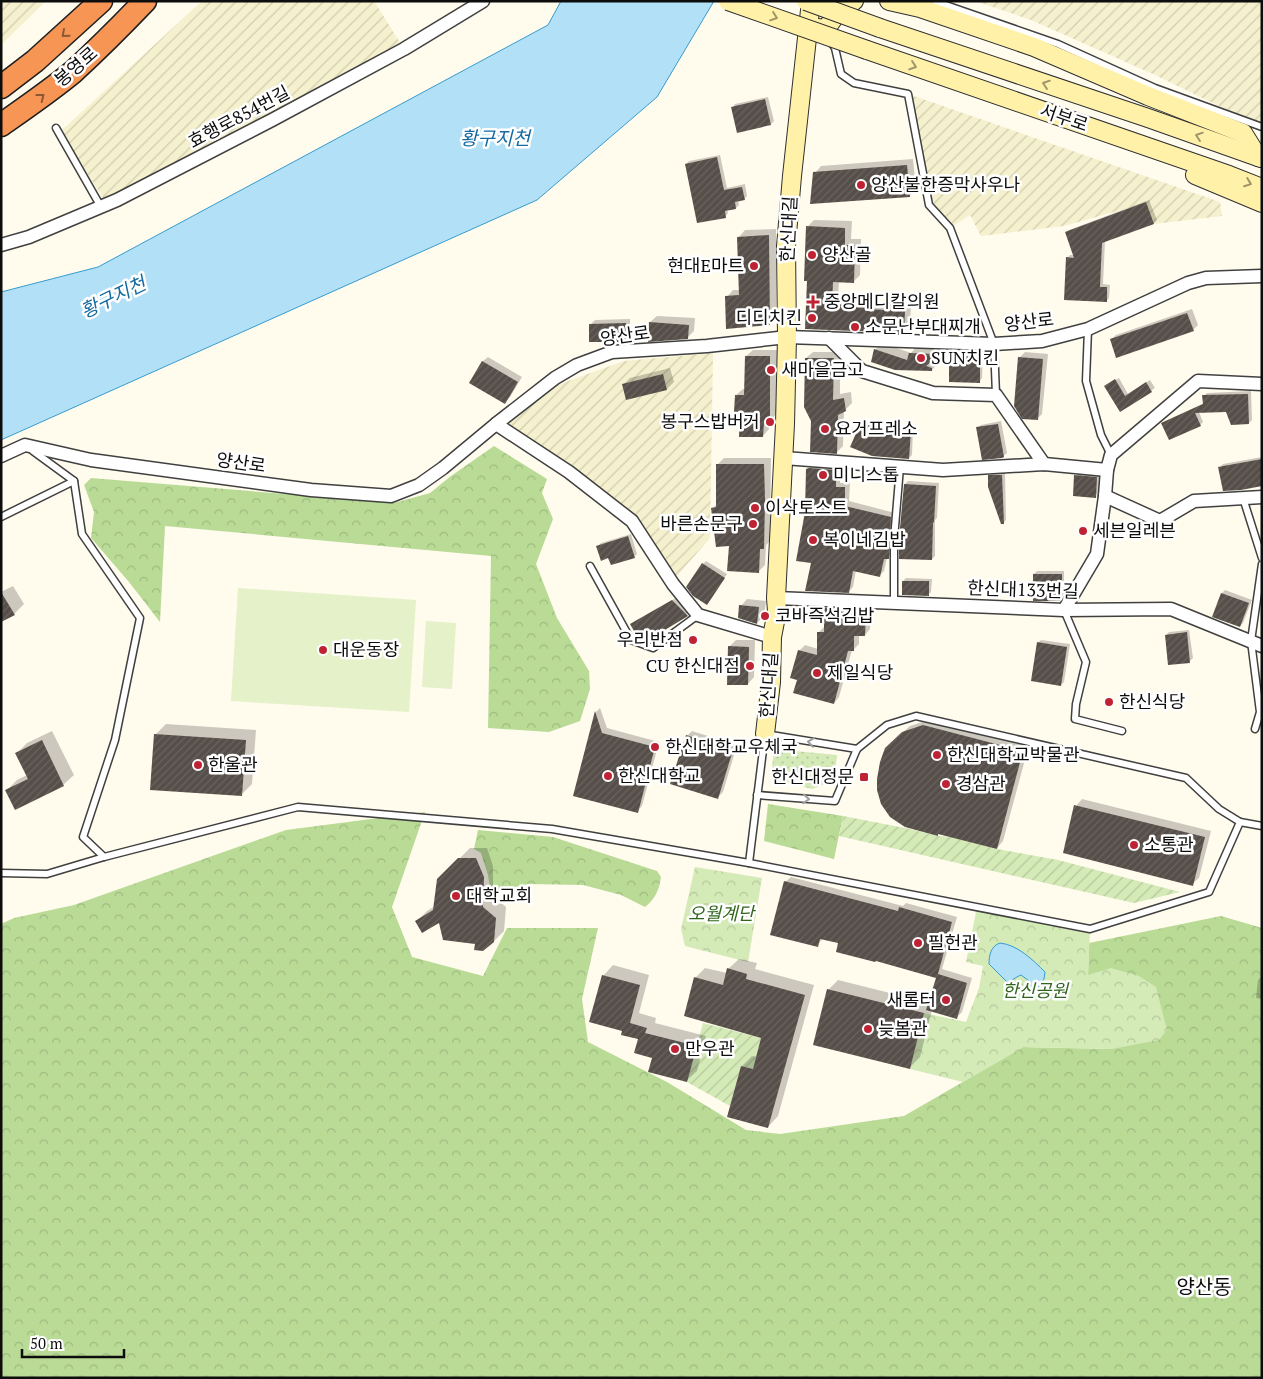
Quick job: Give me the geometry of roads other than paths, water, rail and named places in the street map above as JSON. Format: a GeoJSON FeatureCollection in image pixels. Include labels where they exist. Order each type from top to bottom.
{"type":"FeatureCollection","features":[{"type":"Feature","properties":{"kind":"highway","name":"봉영로"},"geometry":{"type":"LineString","coordinates":[[1,87],[35,61],[102,1]]}},
{"type":"Feature","properties":{"kind":"highway","name":"봉영로"},"geometry":{"type":"LineString","coordinates":[[1,125],[32,104],[71,73],[108,40],[146,1]]}},
{"type":"Feature","properties":{"kind":"main road","name":"서부로"},"geometry":{"type":"LineString","coordinates":[[728,1],[1262,188]]}},
{"type":"Feature","properties":{"kind":"main road","name":"서부로"},"geometry":{"type":"LineString","coordinates":[[806,1],[1260,158]]}},
{"type":"Feature","properties":{"kind":"main road","name":"한신대길"},"geometry":{"type":"LineString","coordinates":[[765,734],[772,682],[772,636],[776,611],[784,458],[787,337],[786,246],[811,1]]}},
{"type":"Feature","properties":{"kind":"main road"},"geometry":{"type":"LineString","coordinates":[[808,29],[826,29],[840,9],[854,1]]}},
{"type":"Feature","properties":{"kind":"main road"},"geometry":{"type":"LineString","coordinates":[[889,1],[920,8],[1034,47],[1148,96],[1243,133],[1260,158]]}},
{"type":"Feature","properties":{"kind":"main road"},"geometry":{"type":"LineString","coordinates":[[1073,121],[1182,170],[1262,203]]}},
{"type":"Feature","properties":{"kind":"street","name":"효행로854번길"},"geometry":{"type":"LineString","coordinates":[[1,246],[29,237],[101,208],[272,120],[404,49],[483,1]]}},
{"type":"Feature","properties":{"kind":"street","name":"양산로"},"geometry":{"type":"LineString","coordinates":[[25,445],[100,462],[311,490],[392,496],[419,485],[444,468],[555,378],[577,365],[612,352],[707,346],[787,337],[994,344],[1042,341],[1088,329],[1188,283],[1206,278],[1262,276]]}},
{"type":"Feature","properties":{"kind":"street"},"geometry":{"type":"LineString","coordinates":[[828,338],[862,372],[933,393],[996,395],[1044,464]]}},
{"type":"Feature","properties":{"kind":"street"},"geometry":{"type":"LineString","coordinates":[[1064,610],[1098,554],[1111,455],[1198,380],[1262,384]]}},
{"type":"Feature","properties":{"kind":"street"},"geometry":{"type":"LineString","coordinates":[[496,424],[569,472],[632,522],[673,584],[698,615]]}},
{"type":"Feature","properties":{"kind":"street"},"geometry":{"type":"LineString","coordinates":[[1,456],[25,445]]}},
{"type":"Feature","properties":{"kind":"street"},"geometry":{"type":"LineString","coordinates":[[784,458],[944,470],[1044,464],[1108,470]]}},
{"type":"Feature","properties":{"kind":"street"},"geometry":{"type":"LineString","coordinates":[[1106,496],[1160,521],[1194,501],[1262,497]]}},
{"type":"Feature","properties":{"kind":"street","name":"한신대133번길"},"geometry":{"type":"LineString","coordinates":[[776,598],[1064,610],[1171,609],[1256,643]]}},
{"type":"Feature","properties":{"kind":"street","name":"한신대길"},"geometry":{"type":"LineString","coordinates":[[698,615],[772,636]]}},
{"type":"Feature","properties":{"kind":"lane"},"geometry":{"type":"LineString","coordinates":[[934,1],[1058,44],[1155,88],[1261,126]]}},
{"type":"Feature","properties":{"kind":"lane"},"geometry":{"type":"LineString","coordinates":[[808,29],[830,40],[836,48],[841,74],[854,83],[908,94],[929,205],[950,228],[994,344],[996,395]]}},
{"type":"Feature","properties":{"kind":"lane"},"geometry":{"type":"LineString","coordinates":[[56,128],[101,208]]}},
{"type":"Feature","properties":{"kind":"lane"},"geometry":{"type":"LineString","coordinates":[[1088,329],[1086,382],[1101,435],[1111,455]]}},
{"type":"Feature","properties":{"kind":"lane"},"geometry":{"type":"LineString","coordinates":[[25,445],[74,481],[82,534],[140,618],[114,740],[83,838],[104,857]]}},
{"type":"Feature","properties":{"kind":"lane"},"geometry":{"type":"LineString","coordinates":[[894,603],[894,539],[900,467]]}},
{"type":"Feature","properties":{"kind":"lane"},"geometry":{"type":"LineString","coordinates":[[1,517],[74,481]]}},
{"type":"Feature","properties":{"kind":"lane"},"geometry":{"type":"LineString","coordinates":[[1243,498],[1262,558]]}},
{"type":"Feature","properties":{"kind":"lane"},"geometry":{"type":"LineString","coordinates":[[1255,729],[1260,712],[1256,643],[1262,564]]}},
{"type":"Feature","properties":{"kind":"lane"},"geometry":{"type":"LineString","coordinates":[[590,566],[631,640],[653,648],[698,615]]}},
{"type":"Feature","properties":{"kind":"lane"},"geometry":{"type":"LineString","coordinates":[[1064,610],[1086,662],[1076,704],[1075,719],[1122,731]]}},
{"type":"Feature","properties":{"kind":"lane"},"geometry":{"type":"LineString","coordinates":[[757,795],[835,801],[857,749],[887,725],[916,716],[1186,778],[1219,809],[1240,822],[1262,826]]}},
{"type":"Feature","properties":{"kind":"lane"},"geometry":{"type":"LineString","coordinates":[[749,863],[765,734],[857,749]]}},
{"type":"Feature","properties":{"kind":"lane"},"geometry":{"type":"LineString","coordinates":[[1,873],[47,874],[104,857],[298,807],[552,829],[749,863],[1090,928],[1209,892],[1240,822]]}},
{"type":"Feature","properties":{"kind":"water","name":"황구지천"},"geometry":{"type":"Polygon","coordinates":[[[561,1],[714,1],[657,97],[537,200],[1,440],[1,292],[98,267],[548,25],[561,1]]]}},
{"type":"Feature","properties":{"kind":"water"},"geometry":{"type":"Polygon","coordinates":[[[1000,943],[1019,950],[1045,972],[1044,979],[1038,988],[1032,988],[1029,981],[1021,975],[1007,982],[989,964],[991,951],[994,946],[1000,943]]]}},
{"type":"Feature","properties":{"kind":"place","name":"양산불한증막사우나"},"geometry":{"type":"Point","coordinates":[861,185]}},
{"type":"Feature","properties":{"kind":"place","name":"양산골"},"geometry":{"type":"Point","coordinates":[812,255]}},
{"type":"Feature","properties":{"kind":"place","name":"현대E마트"},"geometry":{"type":"Point","coordinates":[754,266]}},
{"type":"Feature","properties":{"kind":"place","name":"중앙메디칼의원"},"geometry":{"type":"Point","coordinates":[813,302]}},
{"type":"Feature","properties":{"kind":"place","name":"디디치킨"},"geometry":{"type":"Point","coordinates":[812,318]}},
{"type":"Feature","properties":{"kind":"place","name":"소문난부대찌개"},"geometry":{"type":"Point","coordinates":[855,327]}},
{"type":"Feature","properties":{"kind":"place","name":"SUN치킨"},"geometry":{"type":"Point","coordinates":[921,358]}},
{"type":"Feature","properties":{"kind":"place","name":"새마을금고"},"geometry":{"type":"Point","coordinates":[771,370]}},
{"type":"Feature","properties":{"kind":"place","name":"봉구스밥버거"},"geometry":{"type":"Point","coordinates":[770,422]}},
{"type":"Feature","properties":{"kind":"place","name":"요거프레소"},"geometry":{"type":"Point","coordinates":[825,429]}},
{"type":"Feature","properties":{"kind":"place","name":"미니스톱"},"geometry":{"type":"Point","coordinates":[823,475]}},
{"type":"Feature","properties":{"kind":"place","name":"이삭토스트"},"geometry":{"type":"Point","coordinates":[755,508]}},
{"type":"Feature","properties":{"kind":"place","name":"바른손문구"},"geometry":{"type":"Point","coordinates":[753,524]}},
{"type":"Feature","properties":{"kind":"place","name":"세븐일레븐"},"geometry":{"type":"Point","coordinates":[1083,531]}},
{"type":"Feature","properties":{"kind":"place","name":"복이네김밥"},"geometry":{"type":"Point","coordinates":[813,540]}},
{"type":"Feature","properties":{"kind":"place","name":"코바즉석김밥"},"geometry":{"type":"Point","coordinates":[765,616]}},
{"type":"Feature","properties":{"kind":"place","name":"우리반점"},"geometry":{"type":"Point","coordinates":[693,640]}},
{"type":"Feature","properties":{"kind":"place","name":"대운동장"},"geometry":{"type":"Point","coordinates":[323,650]}},
{"type":"Feature","properties":{"kind":"place","name":"CU 한신대점"},"geometry":{"type":"Point","coordinates":[750,666]}},
{"type":"Feature","properties":{"kind":"place","name":"제일식당"},"geometry":{"type":"Point","coordinates":[817,673]}},
{"type":"Feature","properties":{"kind":"place","name":"한신식당"},"geometry":{"type":"Point","coordinates":[1109,702]}},
{"type":"Feature","properties":{"kind":"place","name":"한신대학교우체국"},"geometry":{"type":"Point","coordinates":[655,747]}},
{"type":"Feature","properties":{"kind":"place","name":"한신대학교박물관"},"geometry":{"type":"Point","coordinates":[937,755]}},
{"type":"Feature","properties":{"kind":"place","name":"한울관"},"geometry":{"type":"Point","coordinates":[198,765]}},
{"type":"Feature","properties":{"kind":"place","name":"한신대학교"},"geometry":{"type":"Point","coordinates":[608,776]}},
{"type":"Feature","properties":{"kind":"place","name":"한신대정문"},"geometry":{"type":"Point","coordinates":[864,777]}},
{"type":"Feature","properties":{"kind":"place","name":"경삼관"},"geometry":{"type":"Point","coordinates":[946,784]}},
{"type":"Feature","properties":{"kind":"place","name":"소통관"},"geometry":{"type":"Point","coordinates":[1134,845]}},
{"type":"Feature","properties":{"kind":"place","name":"대학교회"},"geometry":{"type":"Point","coordinates":[456,896]}},
{"type":"Feature","properties":{"kind":"place","name":"필헌관"},"geometry":{"type":"Point","coordinates":[918,943]}},
{"type":"Feature","properties":{"kind":"place","name":"새롬터"},"geometry":{"type":"Point","coordinates":[946,1000]}},
{"type":"Feature","properties":{"kind":"place","name":"늦봄관"},"geometry":{"type":"Point","coordinates":[868,1029]}},
{"type":"Feature","properties":{"kind":"place","name":"만우관"},"geometry":{"type":"Point","coordinates":[675,1049]}},
{"type":"Feature","properties":{"kind":"district","name":"양산동"},"geometry":{"type":"Point","coordinates":[1204,1287]}},
{"type":"Feature","properties":{"kind":"park label","name":"오월계단"},"geometry":{"type":"Point","coordinates":[721,914]}},
{"type":"Feature","properties":{"kind":"park label","name":"한신공원"},"geometry":{"type":"Point","coordinates":[1035,991]}}]}
